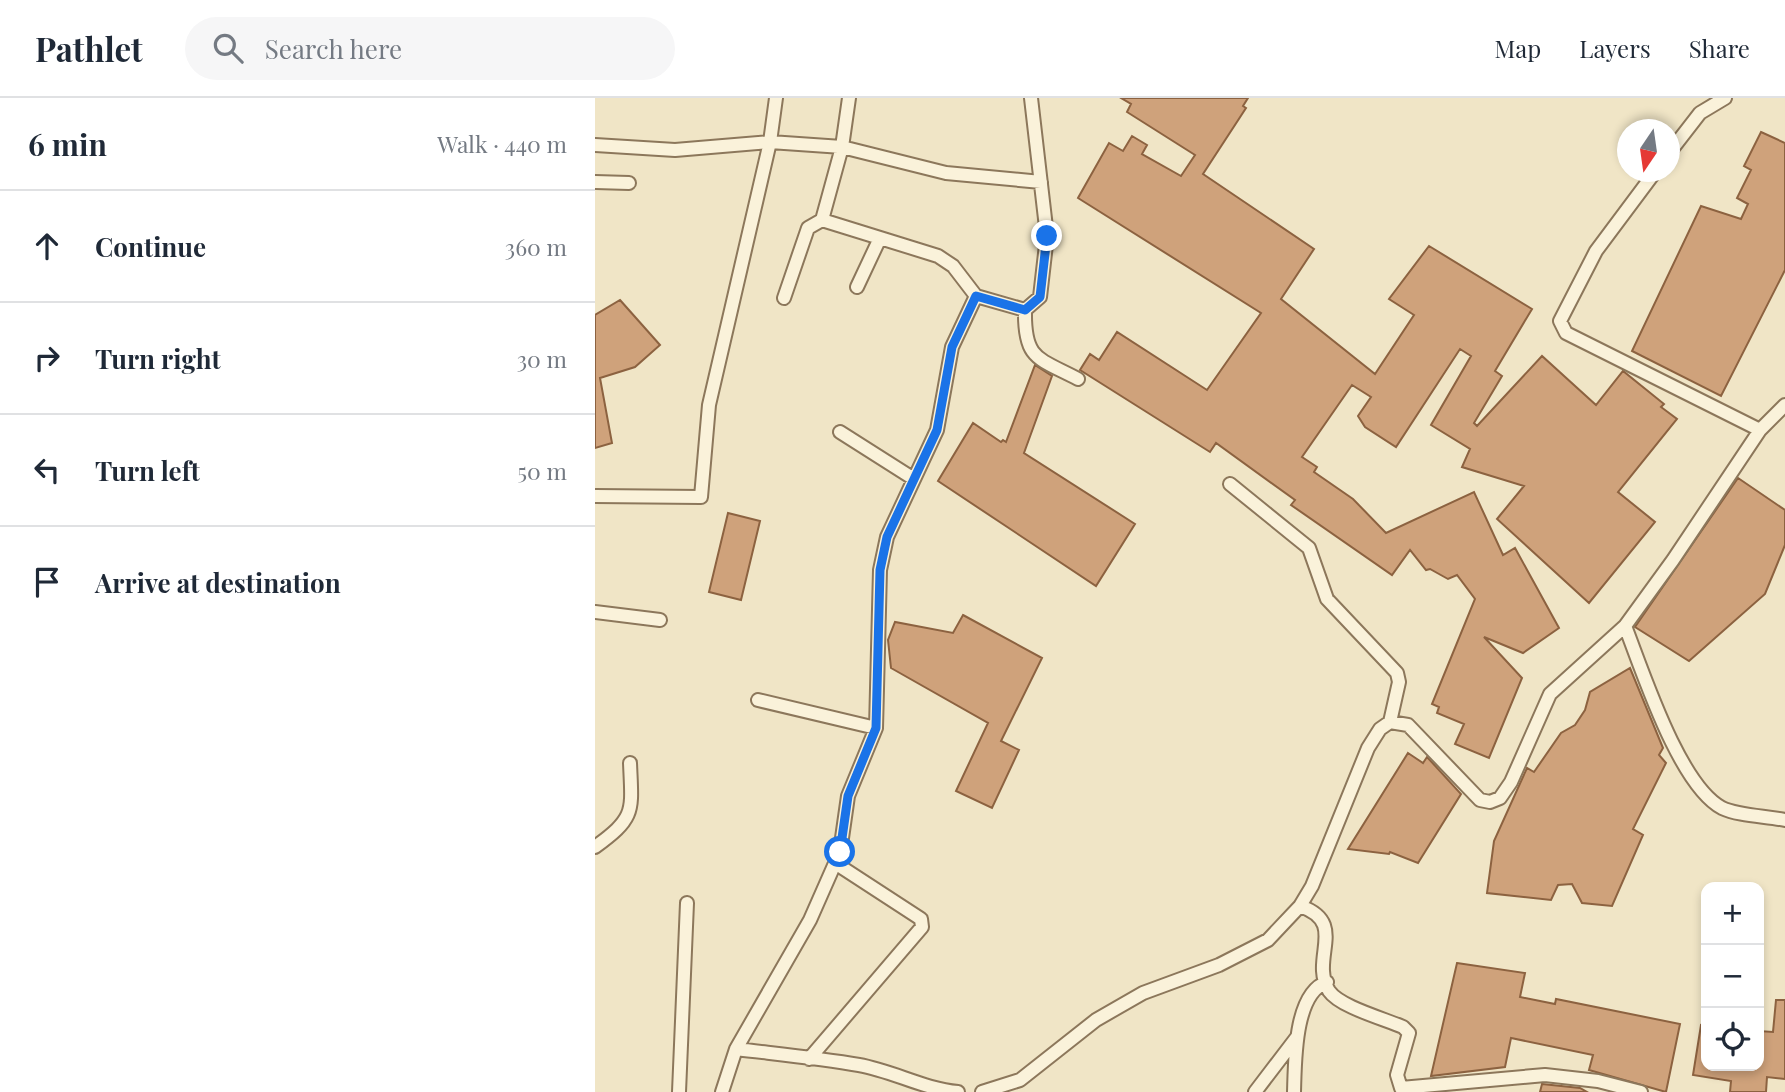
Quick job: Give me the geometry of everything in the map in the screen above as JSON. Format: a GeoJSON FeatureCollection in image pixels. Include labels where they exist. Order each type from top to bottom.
{"type":"FeatureCollection","features":[{"type":"Feature","properties":{"kind":"street"},"geometry":{"type":"LineString","coordinates":[[595,496],[701,497],[709,405],[770,142],[776,98]]}},
{"type":"Feature","properties":{"kind":"street"},"geometry":{"type":"LineString","coordinates":[[784,298],[808,228],[822,220],[842,147],[849,98]]}},
{"type":"Feature","properties":{"kind":"street"},"geometry":{"type":"LineString","coordinates":[[1031,98],[1047,236],[1040,297],[1025,310],[1024,336],[1032,352],[1078,379]]}},
{"type":"Feature","properties":{"kind":"street"},"geometry":{"type":"LineString","coordinates":[[1680,139],[1700,113],[1725,98]]}},
{"type":"Feature","properties":{"kind":"street"},"geometry":{"type":"LineString","coordinates":[[595,145],[675,150],[770,142],[842,147],[946,173],[1041,182]]}},
{"type":"Feature","properties":{"kind":"street"},"geometry":{"type":"LineString","coordinates":[[595,182],[629,183]]}},
{"type":"Feature","properties":{"kind":"street"},"geometry":{"type":"LineString","coordinates":[[1648,182],[1596,251],[1560,321],[1566,333],[1760,430]]}},
{"type":"Feature","properties":{"kind":"street"},"geometry":{"type":"LineString","coordinates":[[822,220],[938,256],[953,266],[976,296],[1025,310]]}},
{"type":"Feature","properties":{"kind":"street"},"geometry":{"type":"LineString","coordinates":[[857,287],[880,238]]}},
{"type":"Feature","properties":{"kind":"street"},"geometry":{"type":"LineString","coordinates":[[722,1092],[736,1049],[810,920],[840,852],[848,796],[876,728],[880,570],[887,537],[937,430],[952,347],[976,296]]}},
{"type":"Feature","properties":{"kind":"street"},"geometry":{"type":"LineString","coordinates":[[1390,722],[1408,725],[1468,792],[1480,800],[1490,802],[1500,799],[1511,782],[1551,694],[1625,626],[1674,560],[1760,430],[1785,405]]}},
{"type":"Feature","properties":{"kind":"street"},"geometry":{"type":"LineString","coordinates":[[840,432],[915,479]]}},
{"type":"Feature","properties":{"kind":"street"},"geometry":{"type":"LineString","coordinates":[[982,1092],[1020,1080],[1096,1020],[1143,993],[1219,965],[1268,940],[1300,906],[1327,855],[1368,748],[1380,729],[1390,722],[1399,682],[1397,673],[1327,599],[1309,548],[1230,484]]}},
{"type":"Feature","properties":{"kind":"street"},"geometry":{"type":"LineString","coordinates":[[595,611],[660,620]]}},
{"type":"Feature","properties":{"kind":"street"},"geometry":{"type":"LineString","coordinates":[[1625,626],[1655,704],[1701,793],[1724,809],[1785,820]]}},
{"type":"Feature","properties":{"kind":"street"},"geometry":{"type":"LineString","coordinates":[[758,700],[876,728]]}},
{"type":"Feature","properties":{"kind":"street"},"geometry":{"type":"LineString","coordinates":[[595,847],[627,820],[632,806],[630,763]]}},
{"type":"Feature","properties":{"kind":"street"},"geometry":{"type":"LineString","coordinates":[[809,1059],[922,927],[921,919],[835,863]]}},
{"type":"Feature","properties":{"kind":"street"},"geometry":{"type":"LineString","coordinates":[[679,1092],[687,903]]}},
{"type":"Feature","properties":{"kind":"street"},"geometry":{"type":"LineString","coordinates":[[1300,906],[1318,912],[1323,920],[1329,990],[1341,1001],[1403,1027],[1409,1033],[1397,1075],[1398,1085],[1409,1089],[1439,1089],[1545,1075],[1598,1081],[1641,1092]]}},
{"type":"Feature","properties":{"kind":"street"},"geometry":{"type":"LineString","coordinates":[[1294,1092],[1298,1035],[1312,990],[1327,982]]}},
{"type":"Feature","properties":{"kind":"street"},"geometry":{"type":"LineString","coordinates":[[1255,1092],[1298,1035]]}},
{"type":"Feature","properties":{"kind":"street"},"geometry":{"type":"LineString","coordinates":[[736,1049],[869,1067],[900,1074],[938,1090],[958,1092]]}},
{"type":"Feature","properties":{"kind":"building"},"geometry":{"type":"Polygon","coordinates":[[[1121,98],[1248,98],[1243,106],[1246,108],[1203,174],[1314,249],[1281,299],[1375,374],[1414,315],[1389,299],[1429,246],[1532,309],[1495,371],[1502,376],[1474,423],[1477,426],[1542,356],[1596,405],[1623,371],[1664,404],[1661,407],[1677,419],[1618,492],[1655,522],[1589,603],[1497,519],[1524,486],[1462,467],[1470,449],[1431,425],[1471,356],[1460,349],[1396,447],[1365,427],[1358,416],[1371,397],[1352,385],[1302,457],[1317,467],[1314,472],[1353,499],[1386,533],[1474,492],[1503,555],[1515,548],[1559,628],[1523,653],[1484,637],[1522,678],[1489,758],[1455,744],[1464,724],[1437,713],[1439,707],[1432,704],[1475,599],[1457,575],[1448,579],[1430,569],[1426,570],[1410,550],[1392,575],[1291,505],[1295,500],[1216,443],[1210,452],[1080,370],[1090,354],[1099,360],[1117,332],[1207,390],[1261,313],[1078,198],[1109,143],[1123,151],[1132,136],[1147,145],[1142,154],[1181,176],[1195,155],[1127,112],[1131,104],[1121,98]]]}},
{"type":"Feature","properties":{"kind":"building"},"geometry":{"type":"Polygon","coordinates":[[[1761,132],[1785,143],[1785,270],[1721,396],[1632,351],[1701,206],[1741,219],[1748,204],[1737,198],[1751,170],[1744,166],[1761,132]]]}},
{"type":"Feature","properties":{"kind":"building"},"geometry":{"type":"Polygon","coordinates":[[[620,300],[660,345],[635,367],[600,378],[612,443],[595,448],[595,315],[620,300]]]}},
{"type":"Feature","properties":{"kind":"building"},"geometry":{"type":"Polygon","coordinates":[[[1035,365],[1052,376],[1024,453],[1135,524],[1096,586],[938,481],[973,423],[1001,442],[1006,442],[1035,365]]]}},
{"type":"Feature","properties":{"kind":"building"},"geometry":{"type":"Polygon","coordinates":[[[1738,478],[1785,510],[1785,545],[1765,594],[1689,661],[1635,627],[1738,478]]]}},
{"type":"Feature","properties":{"kind":"building"},"geometry":{"type":"Polygon","coordinates":[[[728,513],[760,521],[741,600],[709,592],[728,513]]]}},
{"type":"Feature","properties":{"kind":"building"},"geometry":{"type":"Polygon","coordinates":[[[963,615],[1042,658],[1001,741],[1019,750],[992,808],[956,791],[988,723],[891,668],[888,640],[895,622],[953,633],[963,615]]]}},
{"type":"Feature","properties":{"kind":"building"},"geometry":{"type":"Polygon","coordinates":[[[1630,668],[1663,748],[1659,755],[1666,763],[1633,829],[1643,835],[1612,906],[1582,903],[1572,884],[1558,885],[1551,900],[1487,893],[1494,841],[1527,768],[1534,772],[1561,733],[1575,725],[1585,710],[1590,692],[1630,668]]]}},
{"type":"Feature","properties":{"kind":"building"},"geometry":{"type":"Polygon","coordinates":[[[1408,753],[1423,763],[1427,757],[1461,794],[1418,863],[1390,852],[1348,849],[1408,753]]]}},
{"type":"Feature","properties":{"kind":"building"},"geometry":{"type":"Polygon","coordinates":[[[1457,963],[1525,973],[1520,997],[1555,1004],[1556,999],[1680,1024],[1666,1092],[1589,1070],[1593,1055],[1511,1038],[1505,1067],[1431,1076],[1457,963]]]}},
{"type":"Feature","properties":{"kind":"building"},"geometry":{"type":"Polygon","coordinates":[[[1776,1000],[1785,1000],[1785,1079],[1767,1077],[1766,1092],[1730,1092],[1731,1081],[1693,1075],[1701,1025],[1701,1071],[1764,1071],[1764,1031],[1773,1032],[1776,1000]]]}},
{"type":"Feature","properties":{"kind":"building"},"geometry":{"type":"Polygon","coordinates":[[[1542,1084],[1580,1088],[1587,1092],[1540,1092],[1542,1084]]]}},
{"type":"Feature","properties":{"kind":"route"},"geometry":{"type":"LineString","coordinates":[[840,852],[848,796],[876,728],[880,654],[880,570],[887,537],[937,430],[952,347],[976,296],[1025,310],[1040,297],[1047,236]]}}]}
